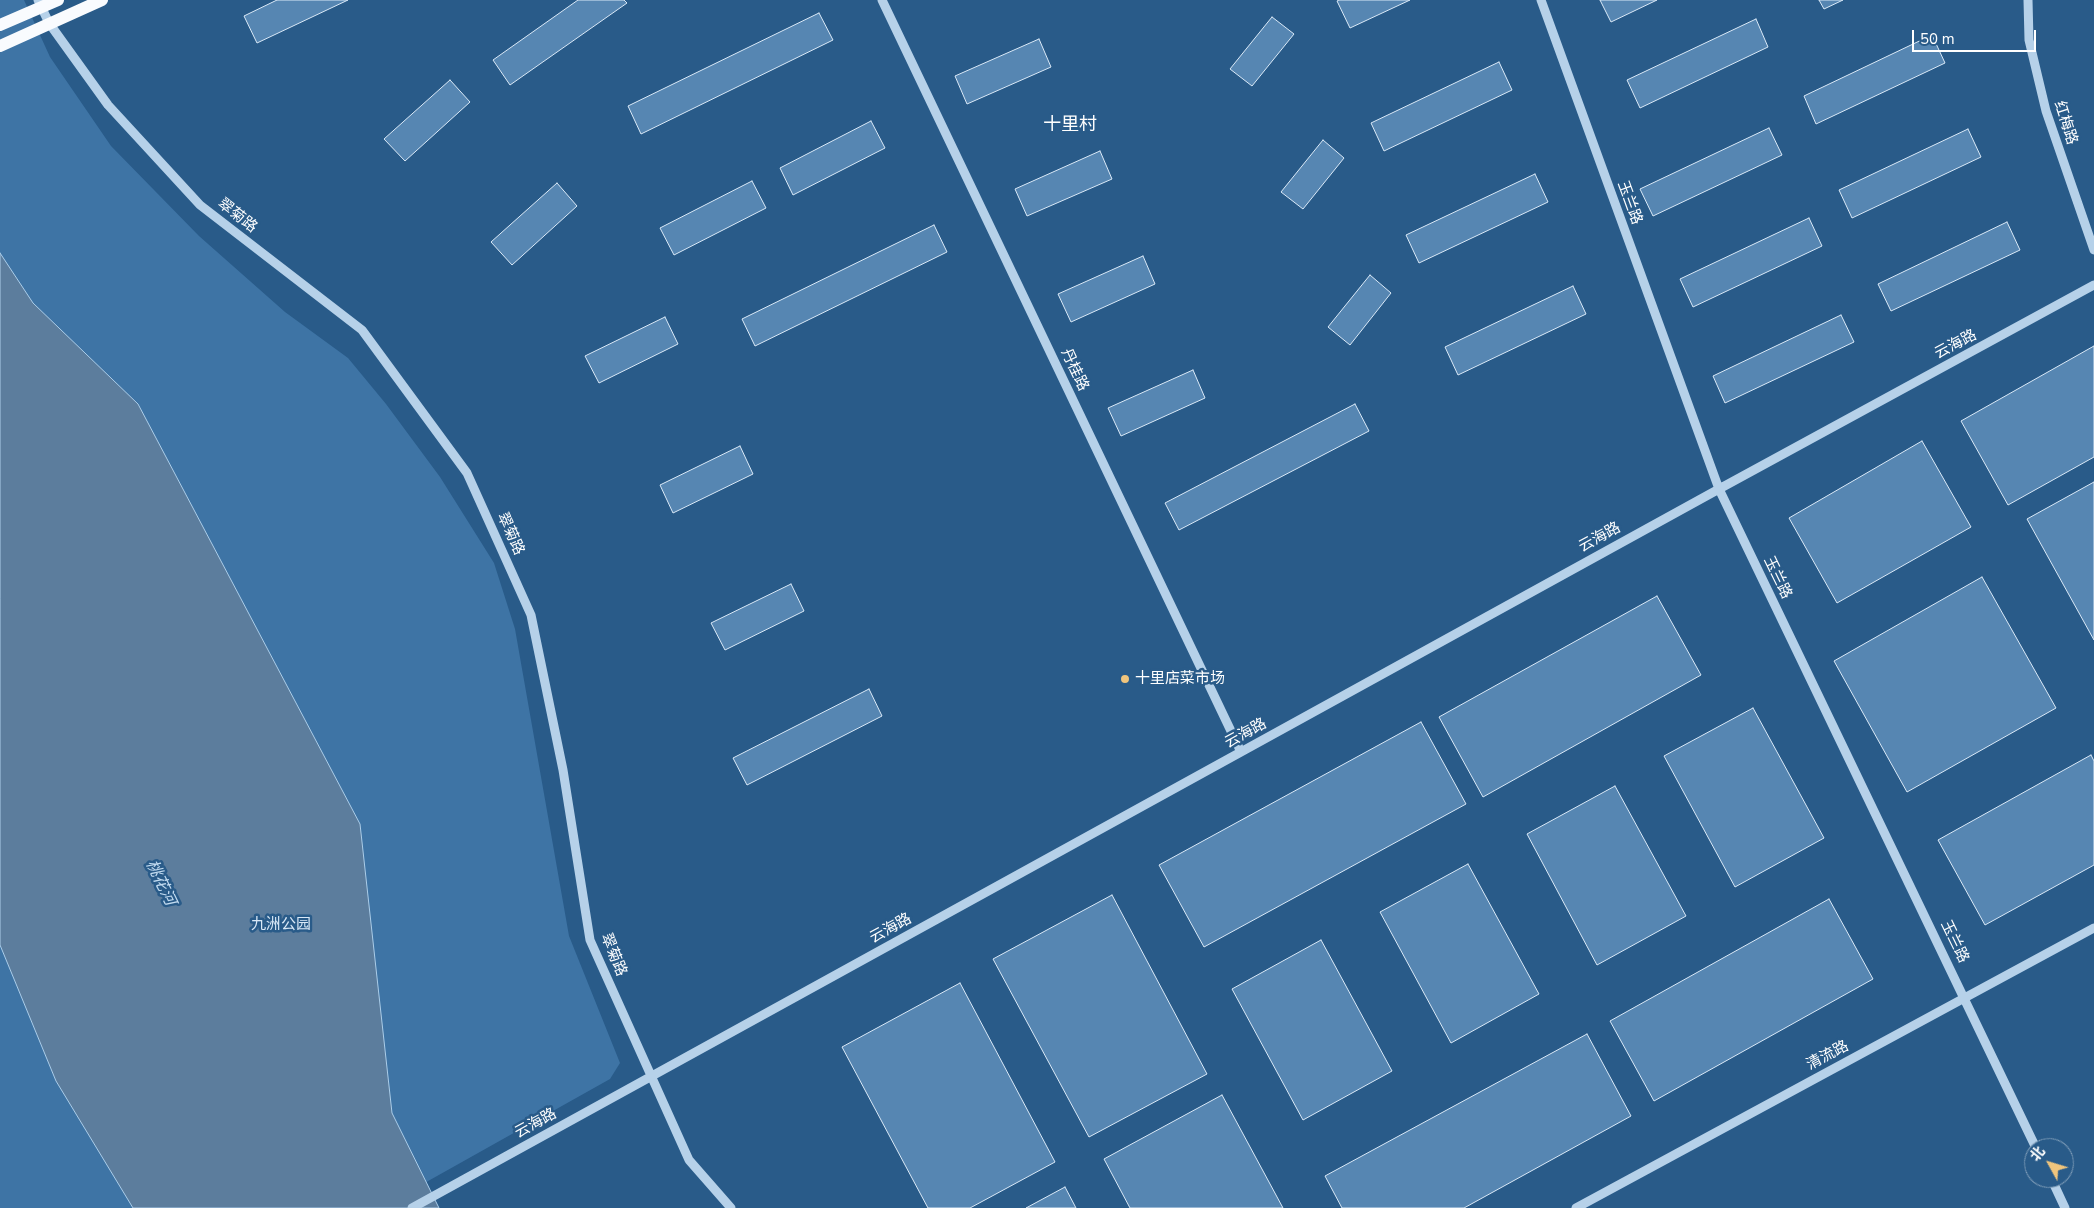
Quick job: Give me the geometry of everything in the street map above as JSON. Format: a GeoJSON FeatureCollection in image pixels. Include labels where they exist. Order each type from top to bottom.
{"type":"FeatureCollection","features":[{"type":"Feature","properties":{"kind":"main road"},"geometry":{"type":"LineString","coordinates":[[0,25],[40,4],[58,0]]}},
{"type":"Feature","properties":{"kind":"main road"},"geometry":{"type":"LineString","coordinates":[[0,46],[102,0]]}},
{"type":"Feature","properties":{"kind":"street","name":"丹桂路"},"geometry":{"type":"LineString","coordinates":[[882,0],[1241,752]]}},
{"type":"Feature","properties":{"kind":"street","name":"玉兰路"},"geometry":{"type":"LineString","coordinates":[[1541,0],[1719,489],[2031,1138]]}},
{"type":"Feature","properties":{"kind":"street","name":"红梅路"},"geometry":{"type":"LineString","coordinates":[[2028,0],[2029,40],[2046,112],[2094,250]]}},
{"type":"Feature","properties":{"kind":"street","name":"翠菊路"},"geometry":{"type":"LineString","coordinates":[[40,4],[49,23],[108,105],[200,205],[362,330],[468,473],[531,614],[563,770],[590,940],[650,1077],[689,1160],[731,1208]]}},
{"type":"Feature","properties":{"kind":"street","name":"云海路"},"geometry":{"type":"LineString","coordinates":[[412,1208],[1719,489],[2094,286]]}},
{"type":"Feature","properties":{"kind":"street","name":"清流路"},"geometry":{"type":"LineString","coordinates":[[1576,1208],[2094,928]]}},
{"type":"Feature","properties":{"kind":"street"},"geometry":{"type":"LineString","coordinates":[[2056,1188],[2065,1208]]}},
{"type":"Feature","properties":{"kind":"green space","name":"九洲公园"},"geometry":{"type":"Polygon","coordinates":[[[0,0],[24,0],[50,57],[111,146],[199,236],[285,312],[348,358],[386,404],[440,477],[494,563],[515,629],[569,936],[620,1063],[610,1079],[380,1208],[0,1208],[0,0]]]}},
{"type":"Feature","properties":{"kind":"water","name":"桃花河"},"geometry":{"type":"Polygon","coordinates":[[[0,253],[33,303],[138,404],[360,824],[392,1113],[439,1208],[133,1208],[56,1081],[0,945],[0,253]]]}},
{"type":"Feature","properties":{"kind":"building"},"geometry":{"type":"Polygon","coordinates":[[[277,0],[348,0],[257,43],[244,16],[277,0]]]}},
{"type":"Feature","properties":{"kind":"building"},"geometry":{"type":"Polygon","coordinates":[[[578,0],[624,0],[627,3],[510,85],[493,60],[578,0]]]}},
{"type":"Feature","properties":{"kind":"building"},"geometry":{"type":"Polygon","coordinates":[[[1410,0],[1350,28],[1337,1],[1410,0]]]}},
{"type":"Feature","properties":{"kind":"building"},"geometry":{"type":"Polygon","coordinates":[[[1600,0],[1657,0],[1611,22],[1600,0]]]}},
{"type":"Feature","properties":{"kind":"building"},"geometry":{"type":"Polygon","coordinates":[[[1819,0],[1843,0],[1824,9],[1819,0]]]}},
{"type":"Feature","properties":{"kind":"building"},"geometry":{"type":"Polygon","coordinates":[[[819,13],[833,40],[641,134],[628,106],[819,13]]]}},
{"type":"Feature","properties":{"kind":"building"},"geometry":{"type":"Polygon","coordinates":[[[1272,17],[1294,34],[1252,86],[1230,69],[1272,17]]]}},
{"type":"Feature","properties":{"kind":"building"},"geometry":{"type":"Polygon","coordinates":[[[1756,19],[1768,47],[1640,108],[1627,80],[1756,19]]]}},
{"type":"Feature","properties":{"kind":"building"},"geometry":{"type":"Polygon","coordinates":[[[1932,35],[1945,63],[1816,124],[1804,96],[1932,35]]]}},
{"type":"Feature","properties":{"kind":"building"},"geometry":{"type":"Polygon","coordinates":[[[1039,39],[1051,67],[967,104],[955,76],[1039,39]]]}},
{"type":"Feature","properties":{"kind":"building"},"geometry":{"type":"Polygon","coordinates":[[[1499,62],[1512,90],[1384,151],[1371,123],[1499,62]]]}},
{"type":"Feature","properties":{"kind":"building"},"geometry":{"type":"Polygon","coordinates":[[[450,80],[470,102],[405,161],[384,139],[450,80]]]}},
{"type":"Feature","properties":{"kind":"building"},"geometry":{"type":"Polygon","coordinates":[[[871,121],[885,148],[793,195],[780,168],[871,121]]]}},
{"type":"Feature","properties":{"kind":"building"},"geometry":{"type":"Polygon","coordinates":[[[1769,128],[1782,155],[1653,216],[1640,189],[1769,128]]]}},
{"type":"Feature","properties":{"kind":"building"},"geometry":{"type":"Polygon","coordinates":[[[1968,129],[1981,157],[1852,218],[1839,190],[1968,129]]]}},
{"type":"Feature","properties":{"kind":"building"},"geometry":{"type":"Polygon","coordinates":[[[1323,140],[1344,158],[1303,209],[1281,192],[1323,140]]]}},
{"type":"Feature","properties":{"kind":"building"},"geometry":{"type":"Polygon","coordinates":[[[1100,151],[1112,179],[1027,216],[1015,189],[1100,151]]]}},
{"type":"Feature","properties":{"kind":"building"},"geometry":{"type":"Polygon","coordinates":[[[1535,174],[1548,202],[1419,263],[1406,235],[1535,174]]]}},
{"type":"Feature","properties":{"kind":"building"},"geometry":{"type":"Polygon","coordinates":[[[752,181],[766,208],[674,255],[660,228],[752,181]]]}},
{"type":"Feature","properties":{"kind":"building"},"geometry":{"type":"Polygon","coordinates":[[[557,183],[577,206],[512,265],[491,242],[557,183]]]}},
{"type":"Feature","properties":{"kind":"building"},"geometry":{"type":"Polygon","coordinates":[[[1809,218],[1822,246],[1693,307],[1680,279],[1809,218]]]}},
{"type":"Feature","properties":{"kind":"building"},"geometry":{"type":"Polygon","coordinates":[[[2007,222],[2020,250],[1891,311],[1878,284],[2007,222]]]}},
{"type":"Feature","properties":{"kind":"building"},"geometry":{"type":"Polygon","coordinates":[[[934,225],[947,252],[755,346],[742,319],[934,225]]]}},
{"type":"Feature","properties":{"kind":"building"},"geometry":{"type":"Polygon","coordinates":[[[1143,256],[1155,284],[1071,322],[1058,294],[1143,256]]]}},
{"type":"Feature","properties":{"kind":"building"},"geometry":{"type":"Polygon","coordinates":[[[1370,275],[1391,293],[1350,345],[1328,327],[1370,275]]]}},
{"type":"Feature","properties":{"kind":"building"},"geometry":{"type":"Polygon","coordinates":[[[1573,286],[1586,314],[1458,375],[1445,347],[1573,286]]]}},
{"type":"Feature","properties":{"kind":"building"},"geometry":{"type":"Polygon","coordinates":[[[1841,315],[1854,342],[1725,403],[1713,376],[1841,315]]]}},
{"type":"Feature","properties":{"kind":"building"},"geometry":{"type":"Polygon","coordinates":[[[665,317],[678,344],[599,383],[585,356],[665,317]]]}},
{"type":"Feature","properties":{"kind":"building"},"geometry":{"type":"Polygon","coordinates":[[[2094,346],[2094,457],[2008,505],[1961,421],[2094,346]]]}},
{"type":"Feature","properties":{"kind":"building"},"geometry":{"type":"Polygon","coordinates":[[[1193,370],[1205,398],[1121,436],[1108,408],[1193,370]]]}},
{"type":"Feature","properties":{"kind":"building"},"geometry":{"type":"Polygon","coordinates":[[[1355,404],[1369,431],[1179,530],[1165,503],[1355,404]]]}},
{"type":"Feature","properties":{"kind":"building"},"geometry":{"type":"Polygon","coordinates":[[[1922,441],[1971,527],[1837,603],[1789,518],[1922,441]]]}},
{"type":"Feature","properties":{"kind":"building"},"geometry":{"type":"Polygon","coordinates":[[[740,446],[753,474],[673,513],[660,485],[740,446]]]}},
{"type":"Feature","properties":{"kind":"building"},"geometry":{"type":"Polygon","coordinates":[[[2094,482],[2094,640],[2027,519],[2094,482]]]}},
{"type":"Feature","properties":{"kind":"building"},"geometry":{"type":"Polygon","coordinates":[[[1982,577],[2056,708],[1907,792],[1834,661],[1982,577]]]}},
{"type":"Feature","properties":{"kind":"building"},"geometry":{"type":"Polygon","coordinates":[[[791,584],[804,611],[725,650],[711,623],[791,584]]]}},
{"type":"Feature","properties":{"kind":"building"},"geometry":{"type":"Polygon","coordinates":[[[1657,596],[1701,675],[1483,797],[1439,717],[1657,596]]]}},
{"type":"Feature","properties":{"kind":"building"},"geometry":{"type":"Polygon","coordinates":[[[869,689],[882,716],[747,785],[733,758],[869,689]]]}},
{"type":"Feature","properties":{"kind":"building"},"geometry":{"type":"Polygon","coordinates":[[[1753,708],[1824,838],[1735,887],[1664,756],[1753,708]]]}},
{"type":"Feature","properties":{"kind":"building"},"geometry":{"type":"Polygon","coordinates":[[[1421,722],[1466,804],[1204,947],[1159,865],[1421,722]]]}},
{"type":"Feature","properties":{"kind":"building"},"geometry":{"type":"Polygon","coordinates":[[[2091,755],[2094,761],[2094,865],[1985,925],[1938,840],[2091,755]]]}},
{"type":"Feature","properties":{"kind":"building"},"geometry":{"type":"Polygon","coordinates":[[[1615,786],[1686,916],[1597,965],[1527,834],[1615,786]]]}},
{"type":"Feature","properties":{"kind":"building"},"geometry":{"type":"Polygon","coordinates":[[[1468,864],[1539,994],[1451,1043],[1380,912],[1468,864]]]}},
{"type":"Feature","properties":{"kind":"building"},"geometry":{"type":"Polygon","coordinates":[[[1112,895],[1207,1074],[1089,1137],[993,959],[1112,895]]]}},
{"type":"Feature","properties":{"kind":"building"},"geometry":{"type":"Polygon","coordinates":[[[1829,899],[1873,979],[1654,1101],[1610,1021],[1829,899]]]}},
{"type":"Feature","properties":{"kind":"building"},"geometry":{"type":"Polygon","coordinates":[[[1321,940],[1392,1071],[1303,1120],[1232,989],[1321,940]]]}},
{"type":"Feature","properties":{"kind":"building"},"geometry":{"type":"Polygon","coordinates":[[[960,983],[1055,1162],[970,1208],[928,1208],[842,1047],[960,983]]]}},
{"type":"Feature","properties":{"kind":"building"},"geometry":{"type":"Polygon","coordinates":[[[1587,1034],[1631,1116],[1464,1208],[1342,1208],[1325,1176],[1587,1034]]]}},
{"type":"Feature","properties":{"kind":"building"},"geometry":{"type":"Polygon","coordinates":[[[1222,1095],[1283,1208],[1130,1208],[1104,1159],[1222,1095]]]}},
{"type":"Feature","properties":{"kind":"building"},"geometry":{"type":"Polygon","coordinates":[[[1065,1187],[1076,1208],[1026,1208],[1065,1187]]]}},
{"type":"Feature","properties":{"kind":"place","name":"十里店菜市场"},"geometry":{"type":"Point","coordinates":[1125,679]}},
{"type":"Feature","properties":{"kind":"district","name":"十里村"},"geometry":{"type":"Point","coordinates":[1070,126]}}]}
